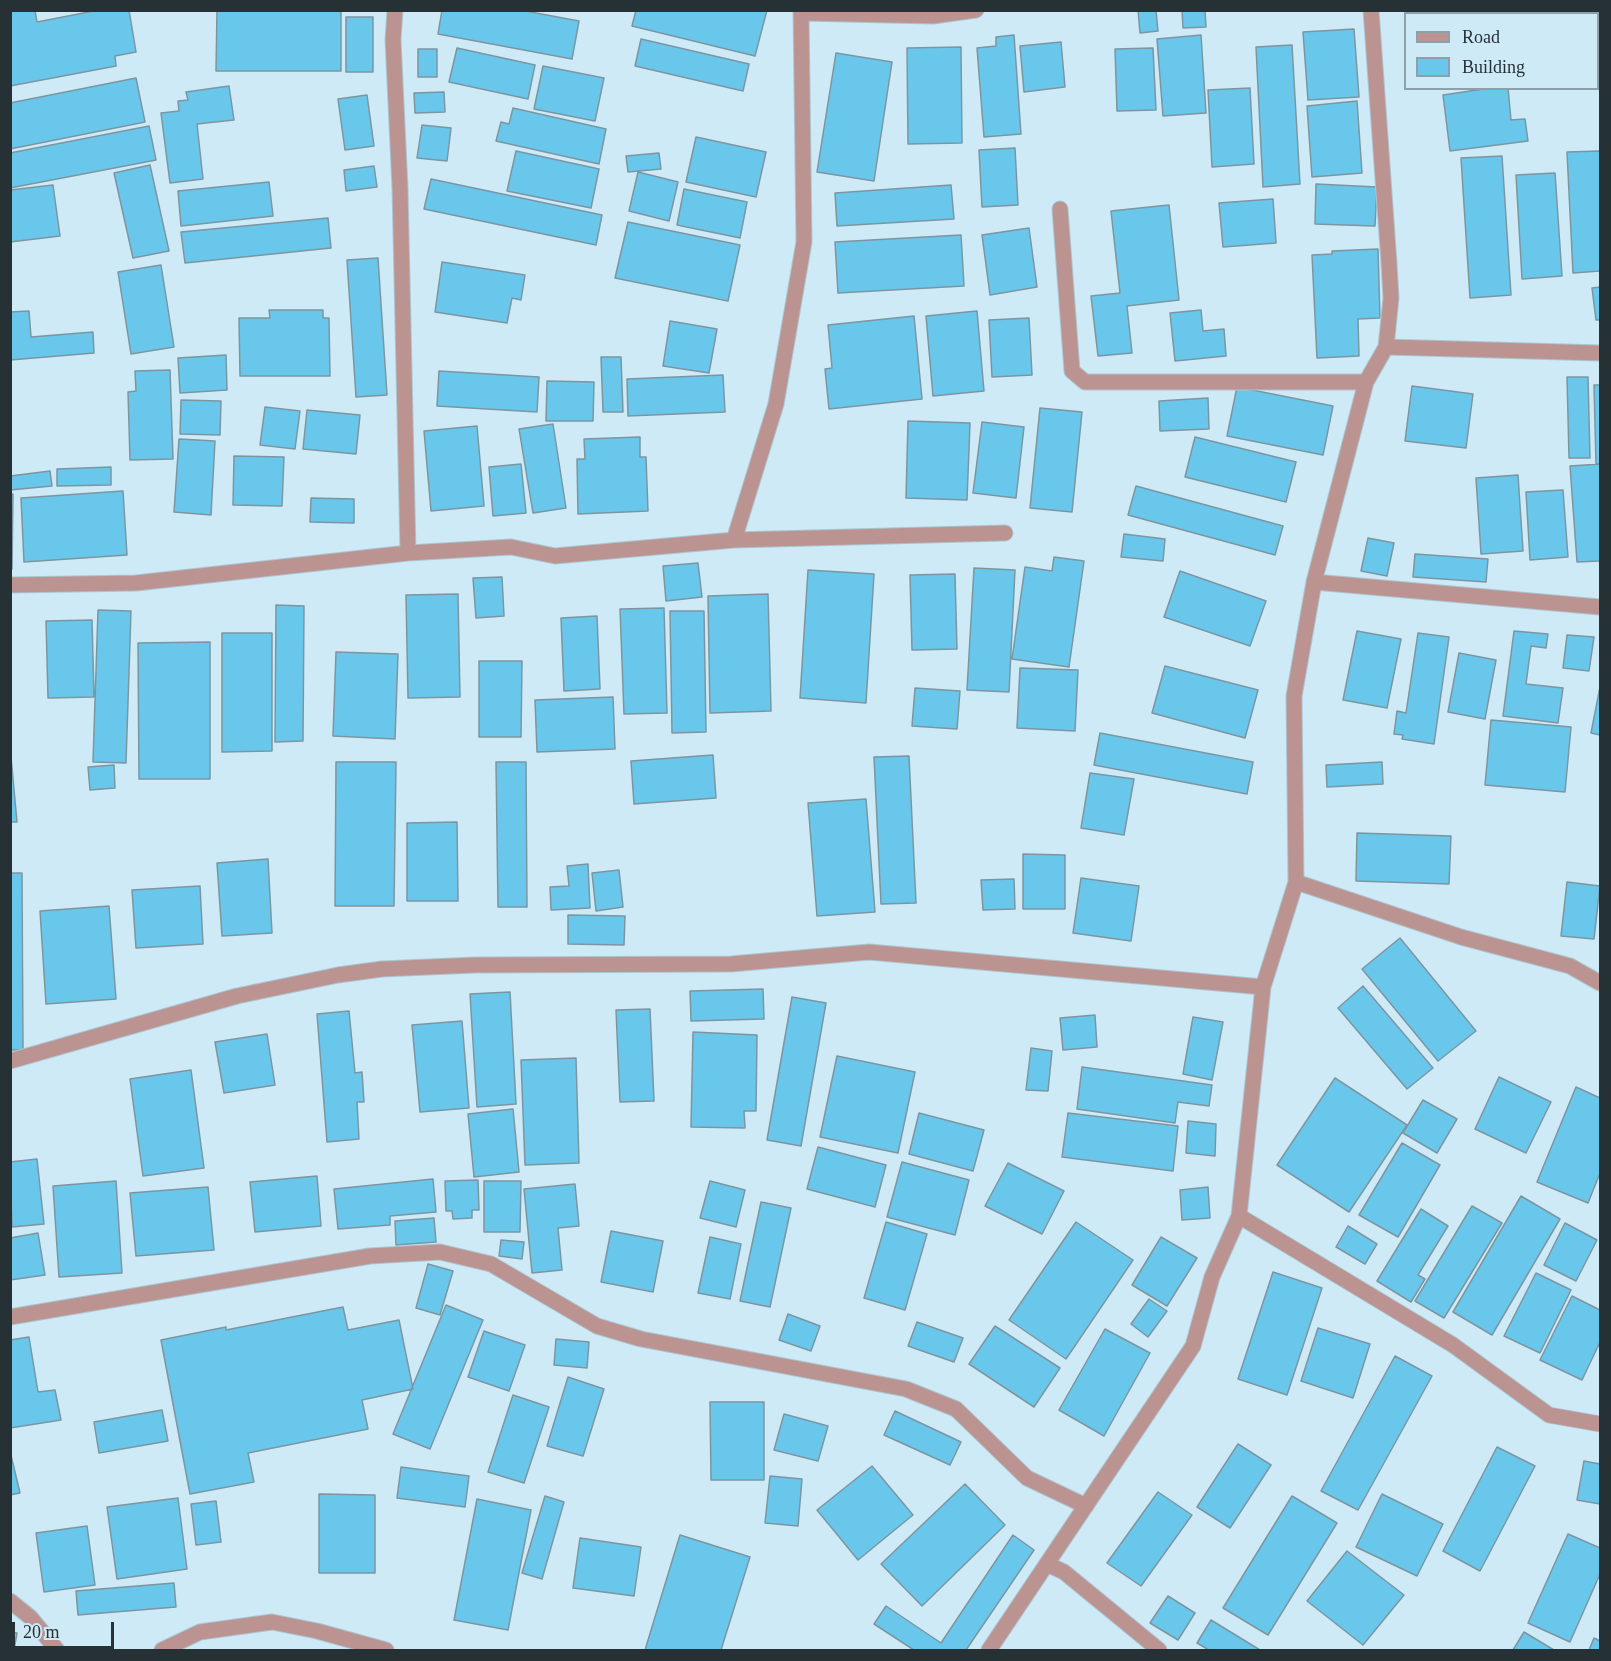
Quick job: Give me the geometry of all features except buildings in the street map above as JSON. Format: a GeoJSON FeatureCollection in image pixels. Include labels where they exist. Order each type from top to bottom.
{"type":"FeatureCollection","features":[{"type":"Feature","properties":{"kind":"street"},"geometry":{"type":"LineString","coordinates":[[395,10],[393,40],[400,188],[408,552]]}},
{"type":"Feature","properties":{"kind":"street"},"geometry":{"type":"LineString","coordinates":[[734,540],[776,404],[804,242],[801,12],[933,16],[976,10]]}},
{"type":"Feature","properties":{"kind":"street"},"geometry":{"type":"LineString","coordinates":[[989,1650],[1193,1346],[1212,1277],[1239,1216],[1263,987],[1296,882],[1294,696],[1314,582],[1366,382],[1386,347],[1391,298],[1371,10]]}},
{"type":"Feature","properties":{"kind":"street"},"geometry":{"type":"LineString","coordinates":[[1060,209],[1072,371],[1085,382],[1366,382]]}},
{"type":"Feature","properties":{"kind":"street"},"geometry":{"type":"LineString","coordinates":[[1386,347],[1600,353]]}},
{"type":"Feature","properties":{"kind":"street"},"geometry":{"type":"LineString","coordinates":[[10,585],[136,583],[408,552],[511,547],[555,556],[734,540],[1005,533]]}},
{"type":"Feature","properties":{"kind":"street"},"geometry":{"type":"LineString","coordinates":[[1314,582],[1600,607]]}},
{"type":"Feature","properties":{"kind":"street"},"geometry":{"type":"LineString","coordinates":[[1296,882],[1461,937],[1570,966],[1600,983]]}},
{"type":"Feature","properties":{"kind":"street"},"geometry":{"type":"LineString","coordinates":[[10,1061],[237,996],[338,975],[382,969],[475,965],[731,964],[869,952],[1263,987]]}},
{"type":"Feature","properties":{"kind":"street"},"geometry":{"type":"LineString","coordinates":[[1239,1216],[1453,1345],[1549,1415],[1600,1424]]}},
{"type":"Feature","properties":{"kind":"street"},"geometry":{"type":"LineString","coordinates":[[10,1317],[370,1256],[440,1252],[491,1264],[597,1326],[608,1330],[653,1341],[906,1389],[956,1409],[1027,1478],[1086,1506]]}},
{"type":"Feature","properties":{"kind":"street"},"geometry":{"type":"LineString","coordinates":[[1047,1564],[1064,1572],[1159,1650]]}},
{"type":"Feature","properties":{"kind":"street"},"geometry":{"type":"LineString","coordinates":[[10,1601],[30,1617],[57,1650]]}},
{"type":"Feature","properties":{"kind":"street"},"geometry":{"type":"LineString","coordinates":[[162,1650],[200,1632],[272,1622],[317,1631],[386,1650]]}}]}
